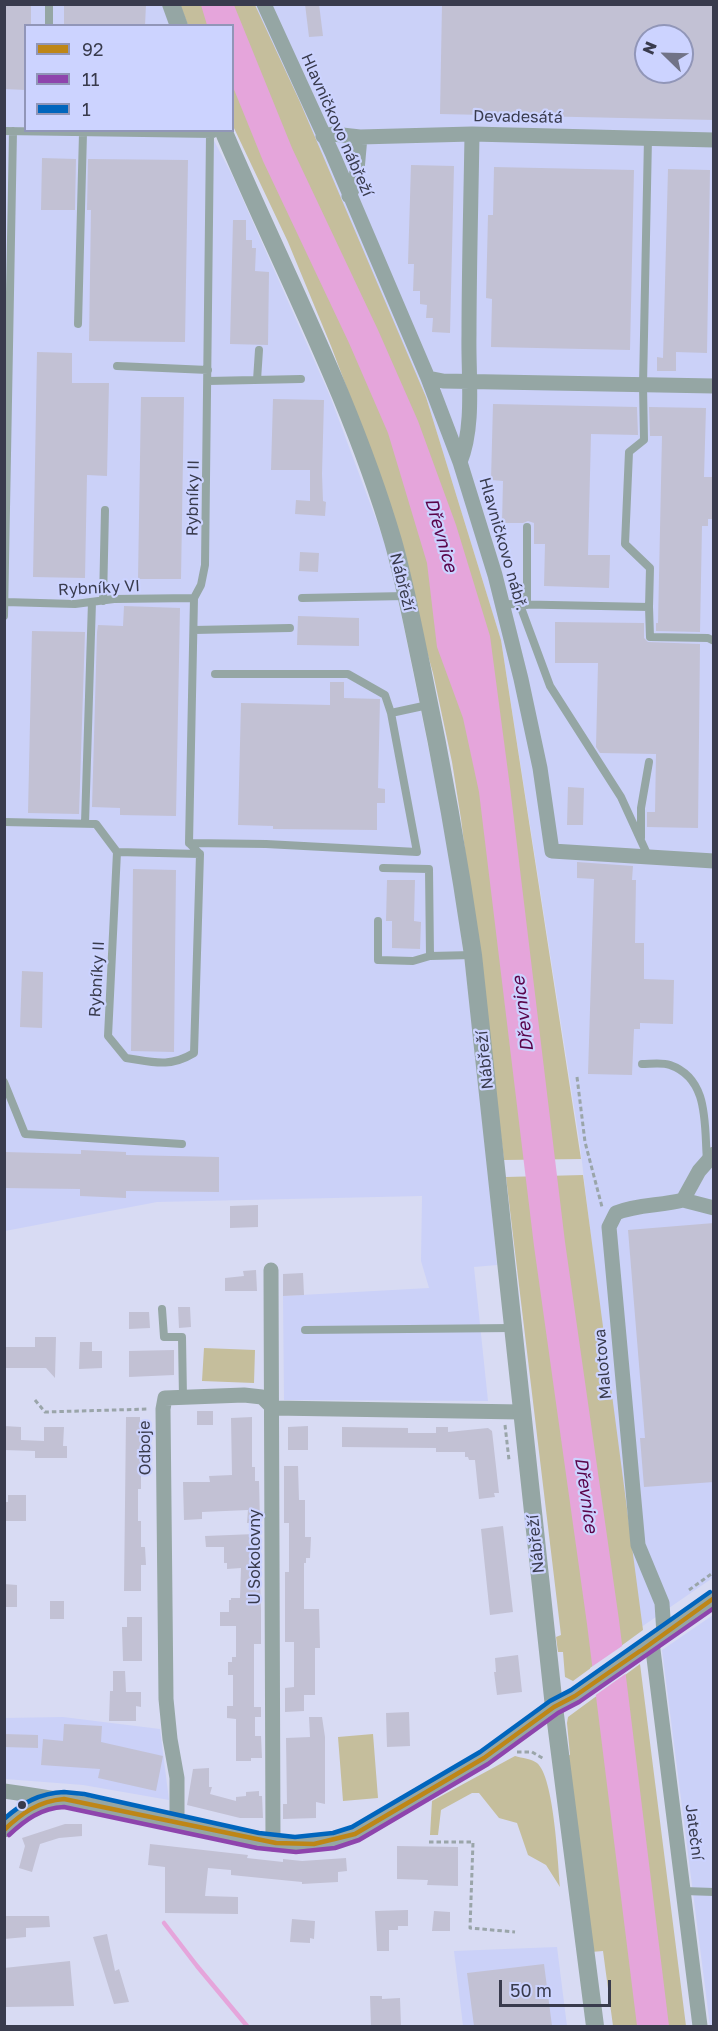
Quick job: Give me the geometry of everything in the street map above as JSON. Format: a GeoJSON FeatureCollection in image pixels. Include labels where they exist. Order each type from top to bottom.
{"type":"FeatureCollection","features":[{"type":"Feature","properties":{"kind":"street"},"geometry":{"type":"LineString","coordinates":[[171,4],[178,24]]}},
{"type":"Feature","properties":{"kind":"street","name":"Hlavničkovo nábřeží"},"geometry":{"type":"LineString","coordinates":[[264,4],[333,155],[376,260]]}},
{"type":"Feature","properties":{"kind":"street","name":"Nábřeží"},"geometry":{"type":"LineString","coordinates":[[219,132],[317,339],[352,422],[393,541],[430,705],[463,882],[473,955],[554,1707],[595,2026]]}},
{"type":"Feature","properties":{"kind":"street","name":"Devadesátá"},"geometry":{"type":"LineString","coordinates":[[323,136],[333,134],[360,137],[472,134],[714,140]]}},
{"type":"Feature","properties":{"kind":"street"},"geometry":{"type":"LineString","coordinates":[[460,462],[466,448],[469,428],[472,134]]}},
{"type":"Feature","properties":{"kind":"street"},"geometry":{"type":"LineString","coordinates":[[349,196],[356,181],[360,137]]}},
{"type":"Feature","properties":{"kind":"street","name":"Hlavničkovo nábř."},"geometry":{"type":"LineString","coordinates":[[376,260],[428,378],[460,462],[503,603],[540,768],[552,851],[649,858]]}},
{"type":"Feature","properties":{"kind":"street"},"geometry":{"type":"LineString","coordinates":[[428,378],[443,381],[714,386]]}},
{"type":"Feature","properties":{"kind":"street"},"geometry":{"type":"LineString","coordinates":[[649,858],[714,861]]}},
{"type":"Feature","properties":{"kind":"street"},"geometry":{"type":"LineString","coordinates":[[683,1200],[699,1171],[710,1157]]}},
{"type":"Feature","properties":{"kind":"street"},"geometry":{"type":"LineString","coordinates":[[609,1227],[616,1213],[629,1207],[663,1205],[683,1200],[714,1208]]}},
{"type":"Feature","properties":{"kind":"street","name":"Malotova"},"geometry":{"type":"LineString","coordinates":[[609,1227],[638,1545],[662,1603],[652,1642]]}},
{"type":"Feature","properties":{"kind":"street","name":"U Sokolovny"},"geometry":{"type":"LineString","coordinates":[[272,1270],[273,1844]]}},
{"type":"Feature","properties":{"kind":"street","name":"Odboje"},"geometry":{"type":"LineString","coordinates":[[177,1822],[177,1778],[166,1699],[163,1409],[165,1398],[244,1395],[262,1397],[273,1408],[522,1412]]}},
{"type":"Feature","properties":{"kind":"street"},"geometry":{"type":"LineString","coordinates":[[4,1791],[64,1799],[273,1844],[320,1844],[355,1834],[483,1758],[713,1599]]}},
{"type":"Feature","properties":{"kind":"street","name":"Jateční"},"geometry":{"type":"LineString","coordinates":[[652,1642],[700,2026]]}},
{"type":"Feature","properties":{"kind":"street"},"geometry":{"type":"LineString","coordinates":[[4,1830],[17,1817],[37,1805],[64,1799]]}},
{"type":"Feature","properties":{"kind":"lane"},"geometry":{"type":"LineString","coordinates":[[49,4],[49,24]]}},
{"type":"Feature","properties":{"kind":"lane"},"geometry":{"type":"LineString","coordinates":[[4,131],[24,131]]}},
{"type":"Feature","properties":{"kind":"lane"},"geometry":{"type":"LineString","coordinates":[[4,616],[6,359],[14,131]]}},
{"type":"Feature","properties":{"kind":"lane"},"geometry":{"type":"LineString","coordinates":[[66,132],[219,132]]}},
{"type":"Feature","properties":{"kind":"lane","name":"Rybníky II"},"geometry":{"type":"LineString","coordinates":[[189,843],[194,598],[201,585],[206,565],[207,381],[219,132]]}},
{"type":"Feature","properties":{"kind":"lane"},"geometry":{"type":"LineString","coordinates":[[78,324],[83,133]]}},
{"type":"Feature","properties":{"kind":"lane"},"geometry":{"type":"LineString","coordinates":[[648,138],[644,440],[629,453],[625,544],[650,568],[650,637],[708,638],[714,641]]}},
{"type":"Feature","properties":{"kind":"lane"},"geometry":{"type":"LineString","coordinates":[[257,380],[259,350]]}},
{"type":"Feature","properties":{"kind":"lane"},"geometry":{"type":"LineString","coordinates":[[117,366],[208,370]]}},
{"type":"Feature","properties":{"kind":"lane"},"geometry":{"type":"LineString","coordinates":[[207,381],[301,380]]}},
{"type":"Feature","properties":{"kind":"lane"},"geometry":{"type":"LineString","coordinates":[[103,601],[105,510]]}},
{"type":"Feature","properties":{"kind":"lane"},"geometry":{"type":"LineString","coordinates":[[527,527],[524,605],[550,686],[621,797],[649,858]]}},
{"type":"Feature","properties":{"kind":"lane"},"geometry":{"type":"LineString","coordinates":[[302,598],[406,596]]}},
{"type":"Feature","properties":{"kind":"lane","name":"Rybníky VI"},"geometry":{"type":"LineString","coordinates":[[5,602],[75,604],[194,598]]}},
{"type":"Feature","properties":{"kind":"lane"},"geometry":{"type":"LineString","coordinates":[[85,824],[92,602]]}},
{"type":"Feature","properties":{"kind":"lane"},"geometry":{"type":"LineString","coordinates":[[503,603],[649,607]]}},
{"type":"Feature","properties":{"kind":"lane"},"geometry":{"type":"LineString","coordinates":[[194,630],[291,628]]}},
{"type":"Feature","properties":{"kind":"lane"},"geometry":{"type":"LineString","coordinates":[[189,843],[266,844],[417,852],[391,713],[385,695],[348,674],[215,674]]}},
{"type":"Feature","properties":{"kind":"lane"},"geometry":{"type":"LineString","coordinates":[[391,713],[430,705]]}},
{"type":"Feature","properties":{"kind":"lane"},"geometry":{"type":"LineString","coordinates":[[640,840],[641,808],[649,762]]}},
{"type":"Feature","properties":{"kind":"lane"},"geometry":{"type":"LineString","coordinates":[[4,822],[96,824],[117,852],[200,854]]}},
{"type":"Feature","properties":{"kind":"lane"},"geometry":{"type":"LineString","coordinates":[[189,843],[200,854]]}},
{"type":"Feature","properties":{"kind":"lane","name":"Rybníky II"},"geometry":{"type":"LineString","coordinates":[[117,852],[108,1036],[126,1058],[156,1063],[179,1062],[194,1053],[200,854]]}},
{"type":"Feature","properties":{"kind":"lane"},"geometry":{"type":"LineString","coordinates":[[383,868],[429,869],[430,956]]}},
{"type":"Feature","properties":{"kind":"lane"},"geometry":{"type":"LineString","coordinates":[[378,921],[378,960],[413,961],[430,956],[473,955]]}},
{"type":"Feature","properties":{"kind":"lane"},"geometry":{"type":"LineString","coordinates":[[642,1064],[669,1064],[696,1085],[703,1107],[710,1157]]}},
{"type":"Feature","properties":{"kind":"lane"},"geometry":{"type":"LineString","coordinates":[[4,1082],[25,1134],[182,1144]]}},
{"type":"Feature","properties":{"kind":"lane"},"geometry":{"type":"LineString","coordinates":[[162,1309],[164,1337],[182,1337],[183,1398]]}},
{"type":"Feature","properties":{"kind":"lane"},"geometry":{"type":"LineString","coordinates":[[305,1330],[512,1328]]}},
{"type":"Feature","properties":{"kind":"lane"},"geometry":{"type":"LineString","coordinates":[[684,1891],[714,1892]]}},
{"type":"Feature","properties":{"kind":"path"},"geometry":{"type":"LineString","coordinates":[[577,1077],[585,1142],[599,1199],[609,1227]]}},
{"type":"Feature","properties":{"kind":"path"},"geometry":{"type":"LineString","coordinates":[[35,1400],[45,1412],[163,1409]]}},
{"type":"Feature","properties":{"kind":"path"},"geometry":{"type":"LineString","coordinates":[[503,1411],[510,1468]]}},
{"type":"Feature","properties":{"kind":"path"},"geometry":{"type":"LineString","coordinates":[[689,1590],[714,1572]]}},
{"type":"Feature","properties":{"kind":"path"},"geometry":{"type":"LineString","coordinates":[[517,1752],[532,1752],[545,1760]]}},
{"type":"Feature","properties":{"kind":"path"},"geometry":{"type":"LineString","coordinates":[[429,1842],[473,1842],[470,1928],[515,1932]]}},
{"type":"Feature","properties":{"kind":"shaded area"},"geometry":{"type":"Polygon","coordinates":[[[5,5],[162,5],[170,24],[24,24],[24,132],[210,132],[232,175],[330,396],[389,554],[451,859],[478,1064],[497,1265],[474,1267],[488,1401],[284,1400],[283,1296],[429,1288],[421,1261],[422,1196],[157,1202],[5,1231],[5,5]]]}},
{"type":"Feature","properties":{"kind":"shaded area"},"geometry":{"type":"Polygon","coordinates":[[[180,5],[255,5],[300,102],[426,397],[501,640],[581,1159],[504,1160],[461,819],[452,762],[433,673],[368,444],[288,242],[234,128],[234,24],[188,24],[180,5]]]}},
{"type":"Feature","properties":{"kind":"shaded area"},"geometry":{"type":"Polygon","coordinates":[[[255,5],[713,5],[714,1577],[637,1630],[580,1145],[501,640],[426,397],[255,5]]]}},
{"type":"Feature","properties":{"kind":"shaded area"},"geometry":{"type":"Polygon","coordinates":[[[583,1175],[643,1630],[573,1681],[565,1677],[563,1652],[558,1652],[556,1637],[561,1635],[506,1177],[583,1175]]]}},
{"type":"Feature","properties":{"kind":"shaded area"},"geometry":{"type":"Polygon","coordinates":[[[204,1348],[255,1350],[254,1383],[202,1381],[204,1348]]]}},
{"type":"Feature","properties":{"kind":"shaded area"},"geometry":{"type":"Polygon","coordinates":[[[713,1615],[713,2026],[710,2026],[662,1650],[713,1615]]]}},
{"type":"Feature","properties":{"kind":"shaded area"},"geometry":{"type":"Polygon","coordinates":[[[640,1664],[686,2026],[613,2026],[603,1951],[591,1952],[566,1756],[570,1755],[568,1717],[640,1664]]]}},
{"type":"Feature","properties":{"kind":"shaded area"},"geometry":{"type":"Polygon","coordinates":[[[63,1717],[160,1729],[169,1800],[83,1785],[5,1779],[4,1718],[63,1717]]]}},
{"type":"Feature","properties":{"kind":"shaded area"},"geometry":{"type":"Polygon","coordinates":[[[373,1734],[378,1798],[343,1801],[338,1737],[373,1734]]]}},
{"type":"Feature","properties":{"kind":"shaded area"},"geometry":{"type":"Polygon","coordinates":[[[515,1756],[537,1763],[543,1771],[554,1821],[560,1887],[546,1865],[528,1855],[517,1823],[499,1818],[479,1793],[472,1793],[441,1810],[438,1835],[430,1835],[432,1801],[515,1756]]]}},
{"type":"Feature","properties":{"kind":"shaded area"},"geometry":{"type":"Polygon","coordinates":[[[557,1947],[567,2026],[463,2026],[454,1951],[557,1947]]]}},
{"type":"Feature","properties":{"kind":"water","name":"Dřevnice"},"geometry":{"type":"Polygon","coordinates":[[[201,5],[234,5],[292,148],[378,330],[418,421],[456,525],[490,636],[565,1242],[619,1620],[669,2026],[637,2026],[587,1624],[534,1246],[479,792],[463,718],[437,647],[427,563],[388,433],[349,343],[263,161],[234,89],[234,24],[207,24],[201,5]]]}},
{"type":"Feature","properties":{"kind":"pier"},"geometry":{"type":"Polygon","coordinates":[[[625,1644],[628,1672],[593,1697],[590,1668],[625,1644]]]}},
{"type":"Feature","properties":{"kind":"building"},"geometry":{"type":"Polygon","coordinates":[[[4,4],[31,4],[31,24],[24,24],[24,90],[4,89],[4,4]]]}},
{"type":"Feature","properties":{"kind":"building"},"geometry":{"type":"Polygon","coordinates":[[[64,4],[146,4],[145,24],[64,24],[64,4]]]}},
{"type":"Feature","properties":{"kind":"building"},"geometry":{"type":"Polygon","coordinates":[[[305,4],[319,4],[323,36],[309,37],[305,4]]]}},
{"type":"Feature","properties":{"kind":"building"},"geometry":{"type":"Polygon","coordinates":[[[442,4],[714,4],[714,120],[440,114],[442,4]]]}},
{"type":"Feature","properties":{"kind":"building"},"geometry":{"type":"Polygon","coordinates":[[[42,158],[76,159],[75,210],[41,210],[42,158]]]}},
{"type":"Feature","properties":{"kind":"building"},"geometry":{"type":"Polygon","coordinates":[[[88,159],[188,160],[185,342],[89,341],[91,210],[87,210],[88,159]]]}},
{"type":"Feature","properties":{"kind":"building"},"geometry":{"type":"Polygon","coordinates":[[[411,165],[454,166],[450,333],[432,332],[433,318],[426,318],[427,305],[420,304],[420,291],[413,291],[414,264],[408,264],[411,165]]]}},
{"type":"Feature","properties":{"kind":"building"},"geometry":{"type":"Polygon","coordinates":[[[494,167],[634,170],[630,350],[491,347],[492,299],[486,298],[488,215],[493,215],[494,167]]]}},
{"type":"Feature","properties":{"kind":"building"},"geometry":{"type":"Polygon","coordinates":[[[668,169],[710,170],[707,353],[676,352],[676,371],[657,371],[657,357],[663,358],[668,169]]]}},
{"type":"Feature","properties":{"kind":"building"},"geometry":{"type":"Polygon","coordinates":[[[233,220],[246,220],[246,240],[252,240],[252,248],[256,248],[255,271],[269,272],[268,345],[230,344],[233,220]]]}},
{"type":"Feature","properties":{"kind":"building"},"geometry":{"type":"Polygon","coordinates":[[[37,352],[72,353],[72,383],[109,383],[107,476],[87,475],[85,578],[33,577],[37,352]]]}},
{"type":"Feature","properties":{"kind":"building"},"geometry":{"type":"Polygon","coordinates":[[[141,397],[184,397],[181,579],[138,579],[141,397]]]}},
{"type":"Feature","properties":{"kind":"building"},"geometry":{"type":"Polygon","coordinates":[[[273,399],[324,400],[322,474],[323,501],[326,502],[325,516],[295,514],[296,500],[310,501],[310,470],[271,470],[273,399]]]}},
{"type":"Feature","properties":{"kind":"building"},"geometry":{"type":"Polygon","coordinates":[[[493,404],[637,407],[638,435],[591,434],[588,555],[610,555],[609,588],[544,586],[545,544],[534,544],[534,523],[528,521],[502,523],[503,481],[491,480],[493,404]]]}},
{"type":"Feature","properties":{"kind":"building"},"geometry":{"type":"Polygon","coordinates":[[[649,407],[706,408],[704,477],[714,477],[714,519],[708,519],[708,526],[702,526],[700,632],[656,631],[662,436],[650,436],[649,407]]]}},
{"type":"Feature","properties":{"kind":"building"},"geometry":{"type":"Polygon","coordinates":[[[300,552],[319,553],[318,572],[299,571],[300,552]]]}},
{"type":"Feature","properties":{"kind":"building"},"geometry":{"type":"Polygon","coordinates":[[[124,606],[180,608],[176,816],[120,815],[120,808],[92,807],[98,625],[123,626],[124,606]]]}},
{"type":"Feature","properties":{"kind":"building"},"geometry":{"type":"Polygon","coordinates":[[[298,616],[359,618],[359,646],[297,645],[298,616]]]}},
{"type":"Feature","properties":{"kind":"building"},"geometry":{"type":"Polygon","coordinates":[[[555,622],[644,623],[644,638],[648,642],[700,644],[698,828],[647,827],[647,812],[655,812],[656,754],[600,753],[596,747],[598,663],[555,663],[555,622]]]}},
{"type":"Feature","properties":{"kind":"building"},"geometry":{"type":"Polygon","coordinates":[[[32,631],[85,632],[79,814],[28,813],[32,631]]]}},
{"type":"Feature","properties":{"kind":"building"},"geometry":{"type":"Polygon","coordinates":[[[330,682],[344,682],[344,698],[380,699],[378,788],[385,789],[385,803],[377,803],[377,830],[273,829],[273,826],[238,825],[241,703],[330,705],[330,682]]]}},
{"type":"Feature","properties":{"kind":"building"},"geometry":{"type":"Polygon","coordinates":[[[568,787],[584,788],[583,825],[567,825],[568,787]]]}},
{"type":"Feature","properties":{"kind":"building"},"geometry":{"type":"Polygon","coordinates":[[[577,862],[633,866],[632,880],[636,880],[635,943],[644,943],[644,979],[674,980],[673,1024],[640,1023],[640,1029],[634,1029],[632,1075],[588,1074],[594,879],[577,878],[577,862]]]}},
{"type":"Feature","properties":{"kind":"building"},"geometry":{"type":"Polygon","coordinates":[[[133,869],[176,870],[174,1052],[131,1051],[133,869]]]}},
{"type":"Feature","properties":{"kind":"building"},"geometry":{"type":"Polygon","coordinates":[[[387,880],[415,880],[414,921],[421,922],[420,949],[392,948],[392,921],[386,921],[387,880]]]}},
{"type":"Feature","properties":{"kind":"building"},"geometry":{"type":"Polygon","coordinates":[[[22,971],[43,972],[42,1028],[20,1027],[22,971]]]}},
{"type":"Feature","properties":{"kind":"building"},"geometry":{"type":"Polygon","coordinates":[[[81,1150],[126,1152],[126,1155],[219,1157],[219,1192],[126,1191],[126,1198],[80,1196],[80,1189],[4,1188],[4,1152],[81,1154],[81,1150]]]}},
{"type":"Feature","properties":{"kind":"building"},"geometry":{"type":"Polygon","coordinates":[[[258,1205],[258,1227],[230,1228],[230,1206],[258,1205]]]}},
{"type":"Feature","properties":{"kind":"building"},"geometry":{"type":"Polygon","coordinates":[[[714,1223],[714,1482],[644,1487],[640,1438],[645,1438],[628,1230],[714,1223]]]}},
{"type":"Feature","properties":{"kind":"building"},"geometry":{"type":"Polygon","coordinates":[[[256,1270],[257,1291],[225,1291],[225,1278],[244,1276],[243,1271],[256,1270]]]}},
{"type":"Feature","properties":{"kind":"building"},"geometry":{"type":"Polygon","coordinates":[[[303,1273],[304,1295],[283,1296],[283,1274],[303,1273]]]}},
{"type":"Feature","properties":{"kind":"building"},"geometry":{"type":"Polygon","coordinates":[[[178,1307],[190,1307],[191,1327],[179,1328],[178,1307]]]}},
{"type":"Feature","properties":{"kind":"building"},"geometry":{"type":"Polygon","coordinates":[[[129,1312],[149,1312],[150,1328],[129,1329],[129,1312]]]}},
{"type":"Feature","properties":{"kind":"building"},"geometry":{"type":"Polygon","coordinates":[[[35,1337],[56,1337],[55,1378],[46,1368],[4,1368],[4,1347],[35,1347],[35,1337]]]}},
{"type":"Feature","properties":{"kind":"building"},"geometry":{"type":"Polygon","coordinates":[[[80,1342],[92,1342],[92,1351],[102,1351],[102,1368],[79,1369],[80,1342]]]}},
{"type":"Feature","properties":{"kind":"building"},"geometry":{"type":"Polygon","coordinates":[[[174,1350],[174,1375],[129,1377],[129,1351],[174,1350]]]}},
{"type":"Feature","properties":{"kind":"building"},"geometry":{"type":"Polygon","coordinates":[[[197,1411],[213,1411],[213,1425],[197,1425],[197,1411]]]}},
{"type":"Feature","properties":{"kind":"building"},"geometry":{"type":"Polygon","coordinates":[[[126,1417],[140,1417],[140,1432],[145,1432],[145,1465],[141,1465],[141,1489],[138,1489],[138,1521],[141,1521],[141,1547],[145,1547],[146,1565],[141,1565],[141,1591],[124,1591],[126,1417]]]}},
{"type":"Feature","properties":{"kind":"building"},"geometry":{"type":"Polygon","coordinates":[[[252,1417],[252,1467],[255,1467],[255,1481],[259,1481],[260,1523],[247,1523],[248,1510],[202,1512],[202,1519],[184,1520],[183,1482],[210,1482],[209,1476],[232,1475],[231,1418],[252,1417]]]}},
{"type":"Feature","properties":{"kind":"building"},"geometry":{"type":"Polygon","coordinates":[[[4,1426],[21,1427],[21,1440],[44,1441],[44,1427],[64,1427],[63,1446],[67,1446],[67,1458],[35,1458],[35,1451],[4,1450],[4,1426]]]}},
{"type":"Feature","properties":{"kind":"building"},"geometry":{"type":"Polygon","coordinates":[[[308,1426],[308,1450],[288,1450],[288,1427],[308,1426]]]}},
{"type":"Feature","properties":{"kind":"building"},"geometry":{"type":"Polygon","coordinates":[[[342,1427],[408,1428],[408,1433],[436,1433],[436,1427],[448,1427],[448,1432],[488,1428],[492,1431],[499,1493],[494,1493],[495,1497],[479,1499],[475,1460],[465,1457],[465,1452],[436,1452],[436,1448],[342,1447],[342,1427]]]}},
{"type":"Feature","properties":{"kind":"building"},"geometry":{"type":"Polygon","coordinates":[[[284,1466],[298,1466],[299,1500],[305,1500],[305,1537],[311,1537],[310,1558],[306,1558],[306,1563],[304,1563],[304,1609],[319,1609],[320,1648],[315,1648],[315,1695],[304,1695],[304,1711],[285,1712],[285,1688],[294,1687],[294,1642],[285,1642],[285,1572],[289,1572],[289,1523],[284,1523],[284,1466]]]}},
{"type":"Feature","properties":{"kind":"building"},"geometry":{"type":"Polygon","coordinates":[[[8,1495],[26,1495],[26,1521],[4,1521],[4,1502],[8,1502],[8,1495]]]}},
{"type":"Feature","properties":{"kind":"building"},"geometry":{"type":"Polygon","coordinates":[[[503,1526],[513,1612],[490,1615],[481,1529],[503,1526]]]}},
{"type":"Feature","properties":{"kind":"building"},"geometry":{"type":"Polygon","coordinates":[[[255,1534],[256,1581],[260,1580],[261,1644],[254,1644],[254,1707],[261,1707],[261,1717],[255,1717],[255,1736],[261,1736],[262,1758],[236,1761],[236,1719],[227,1718],[227,1706],[233,1706],[233,1675],[228,1675],[228,1662],[232,1662],[232,1657],[236,1657],[236,1626],[220,1626],[220,1612],[229,1612],[231,1598],[240,1598],[241,1568],[227,1569],[227,1563],[224,1563],[224,1547],[206,1547],[205,1536],[255,1534]]]}},
{"type":"Feature","properties":{"kind":"building"},"geometry":{"type":"Polygon","coordinates":[[[4,1584],[17,1585],[17,1607],[4,1607],[4,1584]]]}},
{"type":"Feature","properties":{"kind":"building"},"geometry":{"type":"Polygon","coordinates":[[[50,1601],[64,1601],[64,1619],[50,1619],[50,1601]]]}},
{"type":"Feature","properties":{"kind":"building"},"geometry":{"type":"Polygon","coordinates":[[[127,1617],[142,1617],[142,1661],[123,1661],[122,1627],[127,1627],[127,1617]]]}},
{"type":"Feature","properties":{"kind":"building"},"geometry":{"type":"Polygon","coordinates":[[[518,1655],[522,1692],[497,1695],[495,1658],[518,1655]]]}},
{"type":"Feature","properties":{"kind":"building"},"geometry":{"type":"Polygon","coordinates":[[[113,1671],[125,1671],[126,1692],[141,1692],[141,1707],[136,1706],[136,1721],[109,1721],[113,1671]]]}},
{"type":"Feature","properties":{"kind":"building"},"geometry":{"type":"Polygon","coordinates":[[[409,1712],[410,1746],[387,1747],[386,1713],[409,1712]]]}},
{"type":"Feature","properties":{"kind":"building"},"geometry":{"type":"Polygon","coordinates":[[[309,1717],[322,1717],[325,1737],[325,1804],[316,1802],[316,1818],[283,1819],[283,1804],[287,1804],[286,1738],[310,1737],[309,1717]]]}},
{"type":"Feature","properties":{"kind":"building"},"geometry":{"type":"Polygon","coordinates":[[[64,1724],[102,1726],[101,1742],[163,1756],[156,1791],[98,1778],[100,1769],[41,1765],[43,1739],[63,1741],[64,1724]]]}},
{"type":"Feature","properties":{"kind":"building"},"geometry":{"type":"Polygon","coordinates":[[[4,1734],[38,1735],[38,1748],[4,1747],[4,1734]]]}},
{"type":"Feature","properties":{"kind":"building"},"geometry":{"type":"Polygon","coordinates":[[[209,1768],[209,1787],[212,1787],[210,1794],[236,1801],[236,1797],[246,1796],[246,1792],[259,1791],[259,1796],[262,1796],[263,1818],[240,1818],[187,1805],[193,1769],[209,1768]]]}},
{"type":"Feature","properties":{"kind":"building"},"geometry":{"type":"Polygon","coordinates":[[[65,1824],[82,1824],[82,1836],[59,1838],[40,1844],[32,1872],[19,1868],[25,1846],[22,1838],[65,1824]]]}},
{"type":"Feature","properties":{"kind":"building"},"geometry":{"type":"Polygon","coordinates":[[[150,1844],[248,1855],[247,1858],[283,1862],[283,1859],[302,1861],[346,1858],[347,1871],[338,1872],[338,1882],[302,1884],[302,1882],[231,1875],[231,1870],[208,1868],[205,1896],[238,1897],[238,1914],[165,1913],[165,1867],[148,1865],[150,1844]]]}},
{"type":"Feature","properties":{"kind":"building"},"geometry":{"type":"Polygon","coordinates":[[[397,1846],[458,1847],[458,1886],[427,1885],[428,1880],[397,1879],[397,1846]]]}},
{"type":"Feature","properties":{"kind":"building"},"geometry":{"type":"Polygon","coordinates":[[[408,1910],[408,1926],[398,1926],[398,1930],[389,1930],[389,1951],[377,1951],[375,1911],[408,1910]]]}},
{"type":"Feature","properties":{"kind":"building"},"geometry":{"type":"Polygon","coordinates":[[[434,1911],[450,1912],[450,1931],[432,1931],[434,1911]]]}},
{"type":"Feature","properties":{"kind":"building"},"geometry":{"type":"Polygon","coordinates":[[[4,1916],[49,1916],[50,1927],[26,1928],[26,1937],[4,1939],[4,1916]]]}},
{"type":"Feature","properties":{"kind":"building"},"geometry":{"type":"Polygon","coordinates":[[[292,1919],[315,1921],[314,1939],[310,1938],[310,1943],[290,1942],[292,1919]]]}},
{"type":"Feature","properties":{"kind":"building"},"geometry":{"type":"Polygon","coordinates":[[[107,1934],[115,1971],[119,1969],[129,2002],[114,2004],[93,1937],[107,1934]]]}},
{"type":"Feature","properties":{"kind":"building"},"geometry":{"type":"Polygon","coordinates":[[[70,1961],[74,2006],[4,2007],[4,1968],[70,1961]]]}},
{"type":"Feature","properties":{"kind":"building"},"geometry":{"type":"Polygon","coordinates":[[[544,1964],[552,2026],[474,2026],[467,1973],[544,1964]]]}},
{"type":"Feature","properties":{"kind":"building"},"geometry":{"type":"Polygon","coordinates":[[[370,1996],[382,1996],[382,1999],[400,1998],[401,2026],[371,2026],[370,1996]]]}},
{"type":"Feature","properties":{"kind":"waterway"},"geometry":{"type":"LineString","coordinates":[[164,1923],[247,2026]]}},
{"type":"Feature","properties":{"kind":"transit line","name":"1"},"geometry":{"type":"LineString","coordinates":[[4,1819],[32,1800],[47,1794],[64,1792],[84,1794],[259,1833],[295,1837],[333,1833],[352,1827],[480,1752],[550,1701],[571,1690],[710,1592]]}},
{"type":"Feature","properties":{"kind":"transit line","name":"92"},"geometry":{"type":"LineString","coordinates":[[642,1650],[714,1598]]}},
{"type":"Feature","properties":{"kind":"transit line","name":"11"},"geometry":{"type":"LineString","coordinates":[[9,1835],[34,1816],[64,1807],[257,1848],[296,1852],[335,1848],[359,1840],[488,1764],[558,1713],[579,1702],[714,1608]]}},
{"type":"Feature","properties":{"kind":"transit line","name":"92"},"geometry":{"type":"LineString","coordinates":[[4,1830],[31,1809],[47,1802],[64,1799],[276,1843],[314,1844],[355,1834],[484,1758],[554,1707],[575,1696],[640,1651]]}}]}
